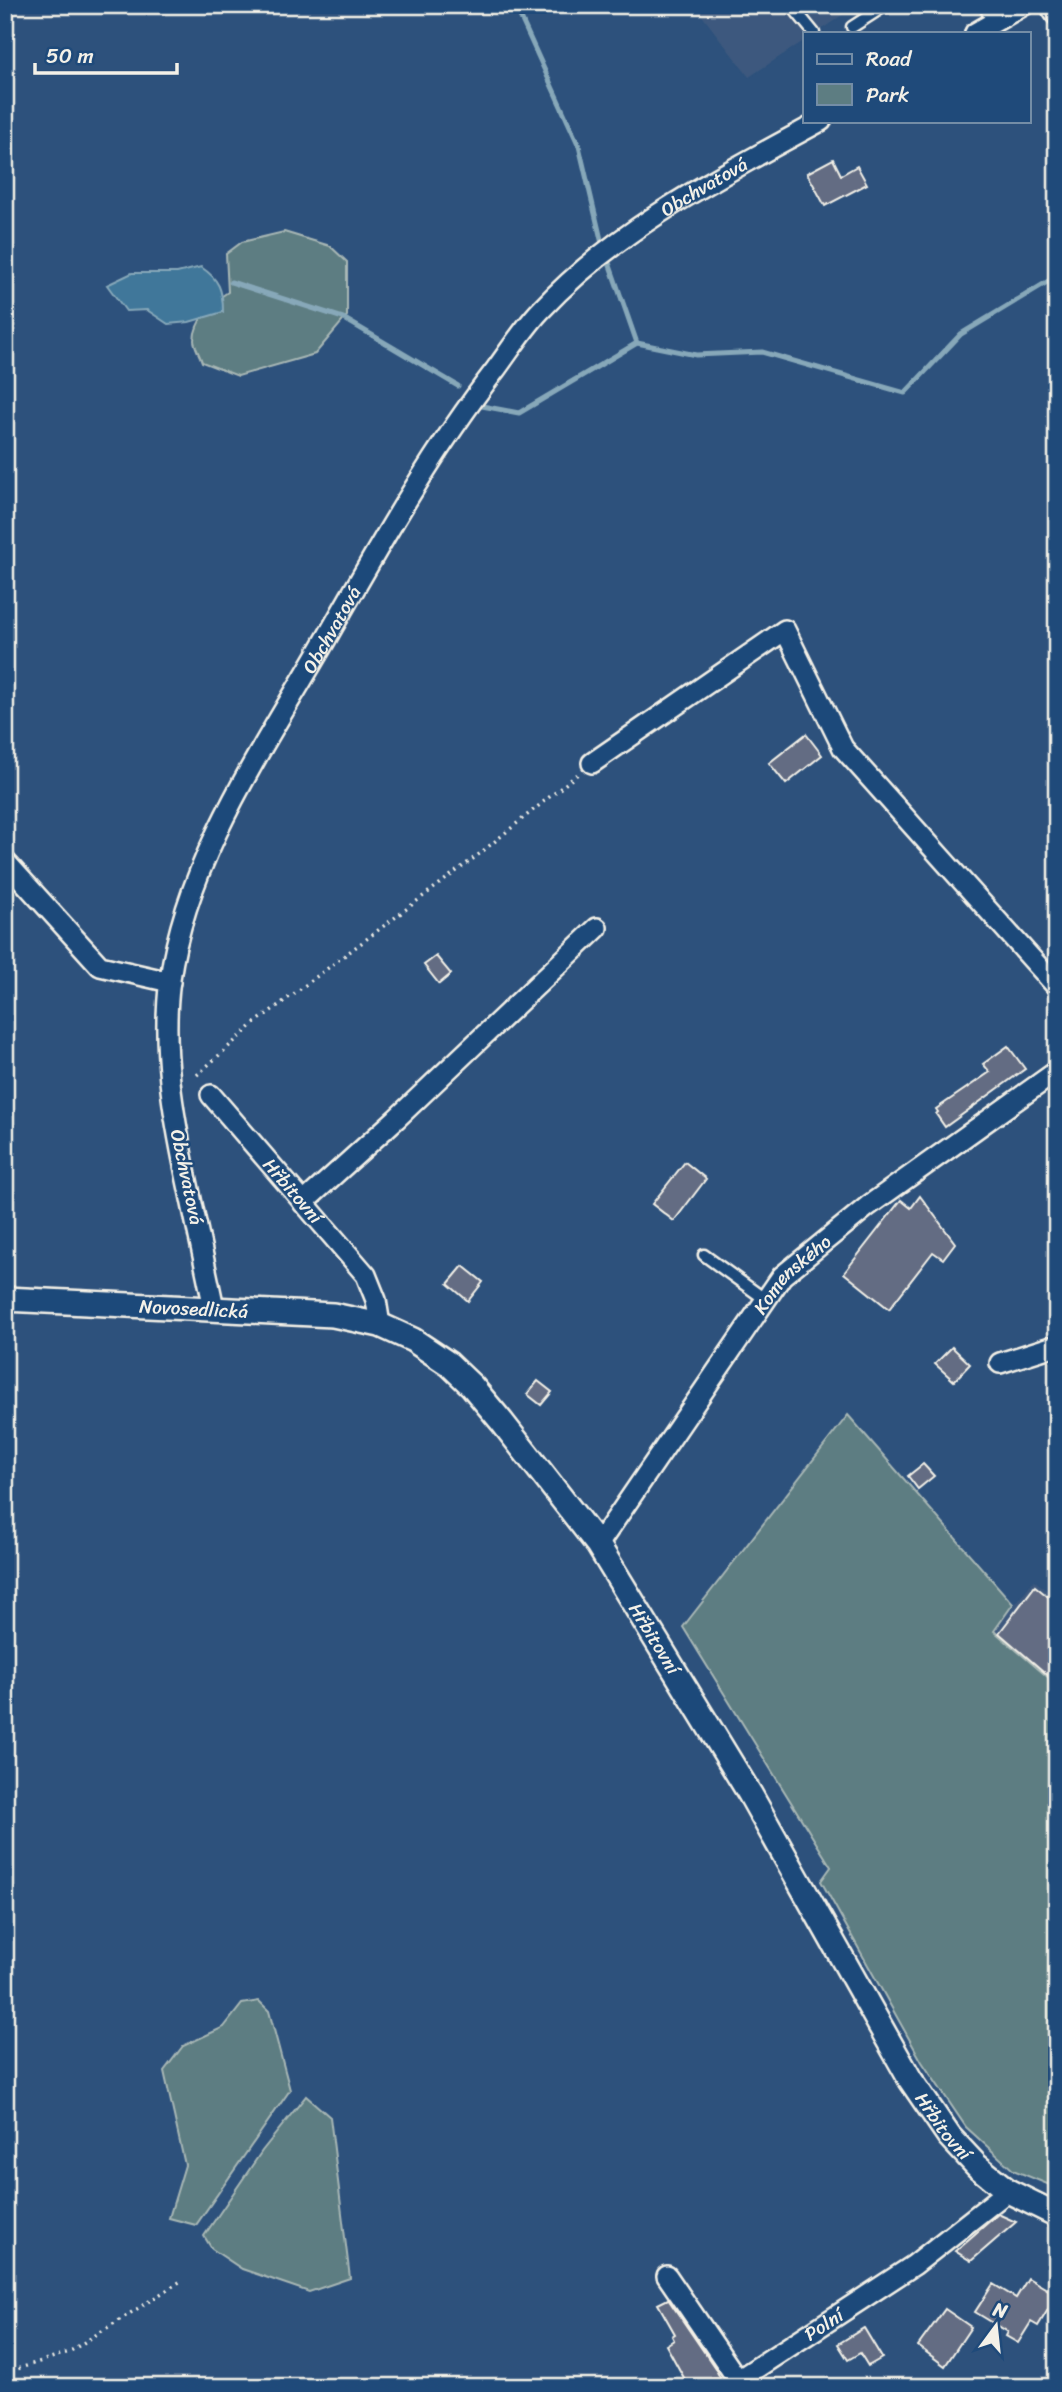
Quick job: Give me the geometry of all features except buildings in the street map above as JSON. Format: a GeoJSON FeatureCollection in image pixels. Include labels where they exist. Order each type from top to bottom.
{"type":"FeatureCollection","features":[{"type":"Feature","properties":{"kind":"street"},"geometry":{"type":"LineString","coordinates":[[976,32],[989,14],[1024,5]]}},
{"type":"Feature","properties":{"kind":"street"},"geometry":{"type":"LineString","coordinates":[[1052,5],[1057,13]]}},
{"type":"Feature","properties":{"kind":"street","name":"Obchvatová"},"geometry":{"type":"LineString","coordinates":[[214,1308],[172,1107],[167,1055],[170,982],[181,922],[202,867],[231,806],[400,510],[467,407],[539,312],[611,245],[707,183],[819,122]]}},
{"type":"Feature","properties":{"kind":"street"},"geometry":{"type":"LineString","coordinates":[[592,763],[785,630],[843,748],[1057,988]]}},
{"type":"Feature","properties":{"kind":"street"},"geometry":{"type":"LineString","coordinates":[[5,861],[100,966],[170,982]]}},
{"type":"Feature","properties":{"kind":"street"},"geometry":{"type":"LineString","coordinates":[[303,1203],[396,1119],[597,928]]}},
{"type":"Feature","properties":{"kind":"street","name":"Komenského"},"geometry":{"type":"LineString","coordinates":[[598,1545],[782,1276],[868,1206],[1057,1071]]}},
{"type":"Feature","properties":{"kind":"street","name":"Hřbitovní"},"geometry":{"type":"LineString","coordinates":[[211,1095],[366,1275],[376,1300],[380,1325],[413,1340],[449,1364],[472,1387],[598,1545],[750,1794],[910,2079],[949,2136],[977,2166],[1008,2192],[1057,2215]]}},
{"type":"Feature","properties":{"kind":"street","name":"Novosedlická"},"geometry":{"type":"LineString","coordinates":[[5,1299],[333,1315],[380,1325]]}},
{"type":"Feature","properties":{"kind":"street"},"geometry":{"type":"LineString","coordinates":[[1000,1363],[1057,1345]]}},
{"type":"Feature","properties":{"kind":"street","name":"Polní"},"geometry":{"type":"LineString","coordinates":[[667,2276],[738,2380],[914,2265],[1008,2192]]}},
{"type":"Feature","properties":{"kind":"lane"},"geometry":{"type":"LineString","coordinates":[[791,5],[813,32]]}},
{"type":"Feature","properties":{"kind":"lane"},"geometry":{"type":"LineString","coordinates":[[852,27],[886,5]]}},
{"type":"Feature","properties":{"kind":"lane"},"geometry":{"type":"LineString","coordinates":[[704,1255],[766,1300]]}},
{"type":"Feature","properties":{"kind":"path"},"geometry":{"type":"LineString","coordinates":[[197,1075],[256,1023],[478,855],[592,763]]}},
{"type":"Feature","properties":{"kind":"path"},"geometry":{"type":"LineString","coordinates":[[167,1055],[197,1075],[211,1095]]}},
{"type":"Feature","properties":{"kind":"path"},"geometry":{"type":"LineString","coordinates":[[5,2373],[69,2352],[181,2281]]}},
{"type":"Feature","properties":{"kind":"shaded area"},"geometry":{"type":"Polygon","coordinates":[[[694,5],[857,5],[817,32],[803,32],[803,41],[749,77],[694,5]]]}},
{"type":"Feature","properties":{"kind":"shaded area"},"geometry":{"type":"Polygon","coordinates":[[[201,267],[219,286],[223,312],[189,322],[168,324],[147,310],[126,311],[107,285],[132,273],[177,273],[201,267]]]}},
{"type":"Feature","properties":{"kind":"shaded area"},"geometry":{"type":"Polygon","coordinates":[[[1034,1580],[1057,1599],[1057,1685],[994,1631],[1034,1580]]]}},
{"type":"Feature","properties":{"kind":"green space"},"geometry":{"type":"Polygon","coordinates":[[[284,232],[330,246],[347,262],[347,316],[315,354],[238,376],[202,362],[194,342],[195,333],[205,312],[228,292],[226,254],[242,242],[284,232]]]}},
{"type":"Feature","properties":{"kind":"green space"},"geometry":{"type":"Polygon","coordinates":[[[848,1415],[1013,1604],[994,1631],[1057,1685],[1057,2188],[1013,2170],[966,2127],[922,2062],[821,1881],[831,1867],[683,1627],[848,1415]]]}},
{"type":"Feature","properties":{"kind":"green space"},"geometry":{"type":"Polygon","coordinates":[[[259,2001],[269,2011],[290,2090],[196,2225],[169,2218],[185,2165],[164,2071],[183,2046],[224,2027],[242,2004],[259,2001]]]}},
{"type":"Feature","properties":{"kind":"green space"},"geometry":{"type":"Polygon","coordinates":[[[306,2096],[330,2117],[350,2278],[309,2292],[242,2269],[212,2249],[204,2236],[262,2151],[306,2096]]]}},
{"type":"Feature","properties":{"kind":"waterway"},"geometry":{"type":"LineString","coordinates":[[515,5],[579,146],[603,248]]}},
{"type":"Feature","properties":{"kind":"waterway"},"geometry":{"type":"LineString","coordinates":[[607,257],[637,343]]}},
{"type":"Feature","properties":{"kind":"waterway"},"geometry":{"type":"LineString","coordinates":[[482,406],[519,413],[637,343],[696,355],[762,352],[905,393],[961,334],[1057,276]]}},
{"type":"Feature","properties":{"kind":"waterway"},"geometry":{"type":"LineString","coordinates":[[231,282],[343,318],[458,386]]}}]}
